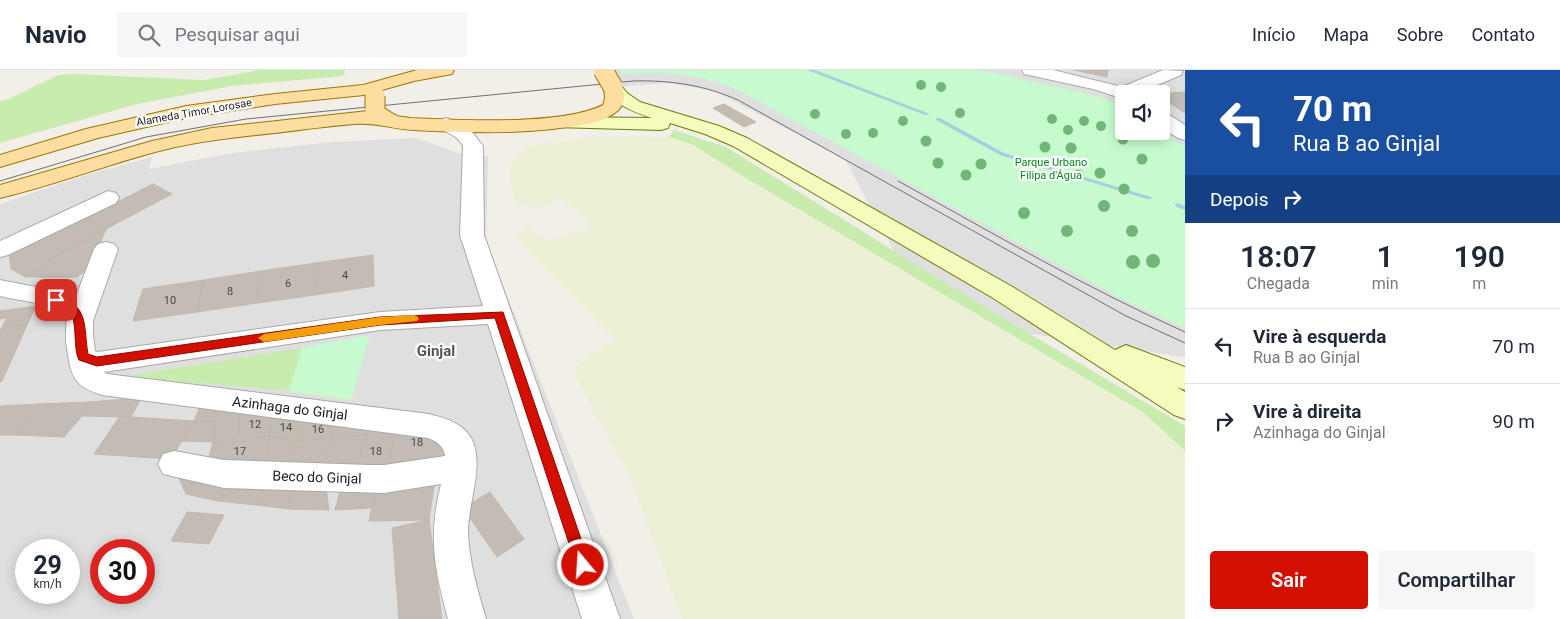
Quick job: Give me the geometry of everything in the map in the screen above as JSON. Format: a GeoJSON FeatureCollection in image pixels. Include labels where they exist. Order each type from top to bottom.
{"type":"FeatureCollection","features":[{"type":"Feature","properties":{"kind":"main road"},"geometry":{"type":"LineString","coordinates":[[603,70],[621,97],[634,106],[701,127],[740,142],[1002,292],[1088,338],[1185,379]]}},
{"type":"Feature","properties":{"kind":"main road","name":"Alameda Timor Lorosae"},"geometry":{"type":"LineString","coordinates":[[0,161],[94,133],[186,112],[268,100],[364,90],[412,76],[440,71]]}},
{"type":"Feature","properties":{"kind":"main road"},"geometry":{"type":"LineString","coordinates":[[380,108],[392,82]]}},
{"type":"Feature","properties":{"kind":"main road","name":"Alameda Timor Lorosae"},"geometry":{"type":"LineString","coordinates":[[0,192],[132,152],[212,134],[353,118],[380,108],[410,124],[562,123],[595,117],[610,109],[615,97],[613,87]]}},
{"type":"Feature","properties":{"kind":"main road"},"geometry":{"type":"LineString","coordinates":[[562,123],[634,122],[701,127]]}},
{"type":"Feature","properties":{"kind":"main road"},"geometry":{"type":"LineString","coordinates":[[1002,292],[1185,407]]}},
{"type":"Feature","properties":{"kind":"street"},"geometry":{"type":"LineString","coordinates":[[1030,70],[1115,90]]}},
{"type":"Feature","properties":{"kind":"street"},"geometry":{"type":"LineString","coordinates":[[1145,85],[1178,72]]}},
{"type":"Feature","properties":{"kind":"street"},"geometry":{"type":"LineString","coordinates":[[446,124],[460,129],[468,135],[473,146],[472,235],[601,619]]}},
{"type":"Feature","properties":{"kind":"street"},"geometry":{"type":"LineString","coordinates":[[473,146],[485,131],[500,124]]}},
{"type":"Feature","properties":{"kind":"street"},"geometry":{"type":"LineString","coordinates":[[1170,124],[1185,134]]}},
{"type":"Feature","properties":{"kind":"street"},"geometry":{"type":"LineString","coordinates":[[0,250],[108,198]]}},
{"type":"Feature","properties":{"kind":"street"},"geometry":{"type":"LineString","coordinates":[[80,321],[106,249]]}},
{"type":"Feature","properties":{"kind":"street"},"geometry":{"type":"LineString","coordinates":[[0,288],[67,303],[73,308],[80,321]]}},
{"type":"Feature","properties":{"kind":"street"},"geometry":{"type":"LineString","coordinates":[[83,357],[97,362],[106,362],[380,321],[499,314]]}},
{"type":"Feature","properties":{"kind":"street","name":"Azinhaga do Ginjal"},"geometry":{"type":"LineString","coordinates":[[80,321],[79,335],[85,372],[89,377],[102,384],[429,426],[441,430],[458,443],[460,467],[451,518],[451,546],[456,580],[467,619]]}},
{"type":"Feature","properties":{"kind":"street","name":"Beco do Ginjal"},"geometry":{"type":"LineString","coordinates":[[174,464],[224,474],[384,479],[460,467]]}},
{"type":"Feature","properties":{"kind":"shaded area","name":"Parque Urbano Filipa d'Água"},"geometry":{"type":"Polygon","coordinates":[[[609,70],[1185,70],[1185,357],[930,319],[845,159],[714,91],[669,83],[617,87],[609,70]]]}},
{"type":"Feature","properties":{"kind":"shaded area"},"geometry":{"type":"Polygon","coordinates":[[[416,138],[458,153],[488,156],[486,242],[634,619],[0,619],[0,204],[83,176],[152,157],[149,169],[232,153],[333,142],[416,138]]]}},
{"type":"Feature","properties":{"kind":"green space"},"geometry":{"type":"Polygon","coordinates":[[[260,70],[345,70],[344,76],[232,86],[137,104],[0,143],[0,101],[9,99],[58,75],[76,74],[203,80],[260,70]]]}},
{"type":"Feature","properties":{"kind":"green space","name":"Parque Urbano Filipa d'Água"},"geometry":{"type":"Polygon","coordinates":[[[620,70],[979,70],[1093,95],[1115,103],[1115,140],[1170,140],[1170,137],[1185,148],[1185,328],[1124,300],[734,88],[707,79],[679,74],[650,72],[622,74],[620,70]]]}},
{"type":"Feature","properties":{"kind":"green space"},"geometry":{"type":"Polygon","coordinates":[[[674,130],[726,147],[980,304],[1185,426],[1185,451],[1143,412],[693,145],[669,137],[674,130]]]}},
{"type":"Feature","properties":{"kind":"green space"},"geometry":{"type":"Polygon","coordinates":[[[669,137],[693,145],[1143,412],[1185,451],[1185,619],[682,619],[631,480],[572,369],[615,339],[515,237],[528,229],[550,241],[591,227],[578,211],[561,198],[543,207],[515,203],[509,175],[513,159],[532,145],[591,138],[669,137]]]}},
{"type":"Feature","properties":{"kind":"green space"},"geometry":{"type":"Polygon","coordinates":[[[370,335],[351,400],[289,391],[302,348],[370,335]]]}},
{"type":"Feature","properties":{"kind":"green space"},"geometry":{"type":"Polygon","coordinates":[[[302,348],[289,391],[138,380],[133,375],[302,348]]]}},
{"type":"Feature","properties":{"kind":"building"},"geometry":{"type":"Polygon","coordinates":[[[1074,70],[1108,70],[1107,77],[1074,70]]]}},
{"type":"Feature","properties":{"kind":"building"},"geometry":{"type":"Polygon","coordinates":[[[1185,92],[1185,113],[1170,103],[1170,93],[1185,92]]]}},
{"type":"Feature","properties":{"kind":"building"},"geometry":{"type":"Polygon","coordinates":[[[724,104],[756,122],[744,127],[713,108],[724,104]]]}},
{"type":"Feature","properties":{"kind":"building"},"geometry":{"type":"Polygon","coordinates":[[[153,184],[172,194],[106,229],[86,218],[153,184]]]}},
{"type":"Feature","properties":{"kind":"building"},"geometry":{"type":"Polygon","coordinates":[[[86,218],[106,229],[48,260],[52,263],[26,277],[11,269],[9,253],[86,218]]]}},
{"type":"Feature","properties":{"kind":"building"},"geometry":{"type":"Polygon","coordinates":[[[106,229],[90,268],[77,277],[26,277],[52,263],[48,260],[106,229]]]}},
{"type":"Feature","properties":{"kind":"building"},"geometry":{"type":"Polygon","coordinates":[[[373,255],[374,286],[315,295],[316,263],[373,255]]]}},
{"type":"Feature","properties":{"kind":"building"},"geometry":{"type":"Polygon","coordinates":[[[316,263],[315,295],[257,303],[261,271],[316,263]]]}},
{"type":"Feature","properties":{"kind":"building"},"geometry":{"type":"Polygon","coordinates":[[[261,271],[257,303],[197,312],[204,280],[261,271]]]}},
{"type":"Feature","properties":{"kind":"building"},"geometry":{"type":"Polygon","coordinates":[[[204,280],[197,312],[133,321],[143,289],[204,280]]]}},
{"type":"Feature","properties":{"kind":"building"},"geometry":{"type":"Polygon","coordinates":[[[36,306],[27,325],[1,329],[7,318],[0,319],[0,311],[36,306]]]}},
{"type":"Feature","properties":{"kind":"building"},"geometry":{"type":"Polygon","coordinates":[[[27,325],[2,381],[0,382],[0,329],[27,325]]]}},
{"type":"Feature","properties":{"kind":"building"},"geometry":{"type":"Polygon","coordinates":[[[141,398],[131,417],[82,416],[89,402],[141,398]]]}},
{"type":"Feature","properties":{"kind":"building"},"geometry":{"type":"Polygon","coordinates":[[[203,399],[240,407],[238,438],[213,442],[214,421],[194,421],[203,399]]]}},
{"type":"Feature","properties":{"kind":"building"},"geometry":{"type":"Polygon","coordinates":[[[89,402],[82,416],[64,437],[17,435],[38,404],[89,402]]]}},
{"type":"Feature","properties":{"kind":"building"},"geometry":{"type":"Polygon","coordinates":[[[38,404],[17,435],[0,435],[0,406],[38,404]]]}},
{"type":"Feature","properties":{"kind":"building"},"geometry":{"type":"Polygon","coordinates":[[[240,407],[272,411],[269,436],[238,438],[240,407]]]}},
{"type":"Feature","properties":{"kind":"building"},"geometry":{"type":"Polygon","coordinates":[[[272,411],[306,418],[296,441],[269,436],[272,411]]]}},
{"type":"Feature","properties":{"kind":"building"},"geometry":{"type":"Polygon","coordinates":[[[120,416],[194,421],[171,459],[94,454],[120,416]]]}},
{"type":"Feature","properties":{"kind":"building"},"geometry":{"type":"Polygon","coordinates":[[[306,418],[337,420],[332,438],[296,441],[306,418]]]}},
{"type":"Feature","properties":{"kind":"building"},"geometry":{"type":"Polygon","coordinates":[[[337,420],[370,423],[366,435],[332,438],[337,420]]]}},
{"type":"Feature","properties":{"kind":"building"},"geometry":{"type":"Polygon","coordinates":[[[194,421],[214,421],[213,442],[182,441],[194,421]]]}},
{"type":"Feature","properties":{"kind":"building"},"geometry":{"type":"Polygon","coordinates":[[[370,423],[397,428],[386,469],[356,468],[370,423]]]}},
{"type":"Feature","properties":{"kind":"building"},"geometry":{"type":"Polygon","coordinates":[[[397,428],[434,434],[448,450],[437,466],[386,469],[397,428]]]}},
{"type":"Feature","properties":{"kind":"building"},"geometry":{"type":"Polygon","coordinates":[[[366,435],[356,468],[321,465],[332,438],[366,435]]]}},
{"type":"Feature","properties":{"kind":"building"},"geometry":{"type":"Polygon","coordinates":[[[269,436],[296,441],[290,463],[269,463],[269,436]]]}},
{"type":"Feature","properties":{"kind":"building"},"geometry":{"type":"Polygon","coordinates":[[[269,436],[269,463],[208,461],[213,442],[269,436]]]}},
{"type":"Feature","properties":{"kind":"building"},"geometry":{"type":"Polygon","coordinates":[[[332,438],[321,465],[290,463],[296,441],[332,438]]]}},
{"type":"Feature","properties":{"kind":"building"},"geometry":{"type":"Polygon","coordinates":[[[175,469],[201,473],[186,494],[175,469]]]}},
{"type":"Feature","properties":{"kind":"building"},"geometry":{"type":"Polygon","coordinates":[[[201,473],[235,479],[218,501],[186,494],[201,473]]]}},
{"type":"Feature","properties":{"kind":"building"},"geometry":{"type":"Polygon","coordinates":[[[269,478],[256,505],[218,501],[235,479],[269,478]]]}},
{"type":"Feature","properties":{"kind":"building"},"geometry":{"type":"Polygon","coordinates":[[[269,478],[295,480],[289,509],[256,505],[269,478]]]}},
{"type":"Feature","properties":{"kind":"building"},"geometry":{"type":"Polygon","coordinates":[[[295,480],[325,480],[329,510],[289,509],[295,480]]]}},
{"type":"Feature","properties":{"kind":"building"},"geometry":{"type":"Polygon","coordinates":[[[435,480],[429,520],[369,521],[377,482],[435,480]]]}},
{"type":"Feature","properties":{"kind":"building"},"geometry":{"type":"Polygon","coordinates":[[[377,482],[372,508],[335,510],[342,483],[377,482]]]}},
{"type":"Feature","properties":{"kind":"building"},"geometry":{"type":"Polygon","coordinates":[[[490,492],[524,539],[497,557],[463,508],[490,492]]]}},
{"type":"Feature","properties":{"kind":"building"},"geometry":{"type":"Polygon","coordinates":[[[187,512],[224,515],[209,544],[171,541],[187,512]]]}},
{"type":"Feature","properties":{"kind":"building"},"geometry":{"type":"Polygon","coordinates":[[[429,520],[442,619],[399,619],[392,528],[429,520]]]}},
{"type":"Feature","properties":{"kind":"waterway"},"geometry":{"type":"LineString","coordinates":[[810,70],[927,114]]}},
{"type":"Feature","properties":{"kind":"waterway"},"geometry":{"type":"LineString","coordinates":[[938,119],[1002,154],[1149,198]]}},
{"type":"Feature","properties":{"kind":"waterway"},"geometry":{"type":"LineString","coordinates":[[1177,205],[1185,208]]}},
{"type":"Feature","properties":{"kind":"tram line"},"geometry":{"type":"LineString","coordinates":[[0,181],[146,137],[246,119],[633,81],[687,84],[738,100],[1126,316],[1185,343]]}},
{"type":"Feature","properties":{"kind":"tram line"},"geometry":{"type":"LineString","coordinates":[[898,181],[1076,279],[1185,332]]}},
{"type":"Feature","properties":{"kind":"slow traffic"},"geometry":{"type":"LineString","coordinates":[[264,338],[380,321],[413,319]]}},
{"type":"Feature","properties":{"kind":"district","name":"Ginjal"},"geometry":{"type":"Point","coordinates":[436,351]}},
{"type":"Feature","properties":{"kind":"route"},"geometry":{"type":"LineString","coordinates":[[56,300],[67,303],[73,308],[80,321],[79,335],[83,357],[97,362],[380,321],[499,314],[583,565]]}}]}
